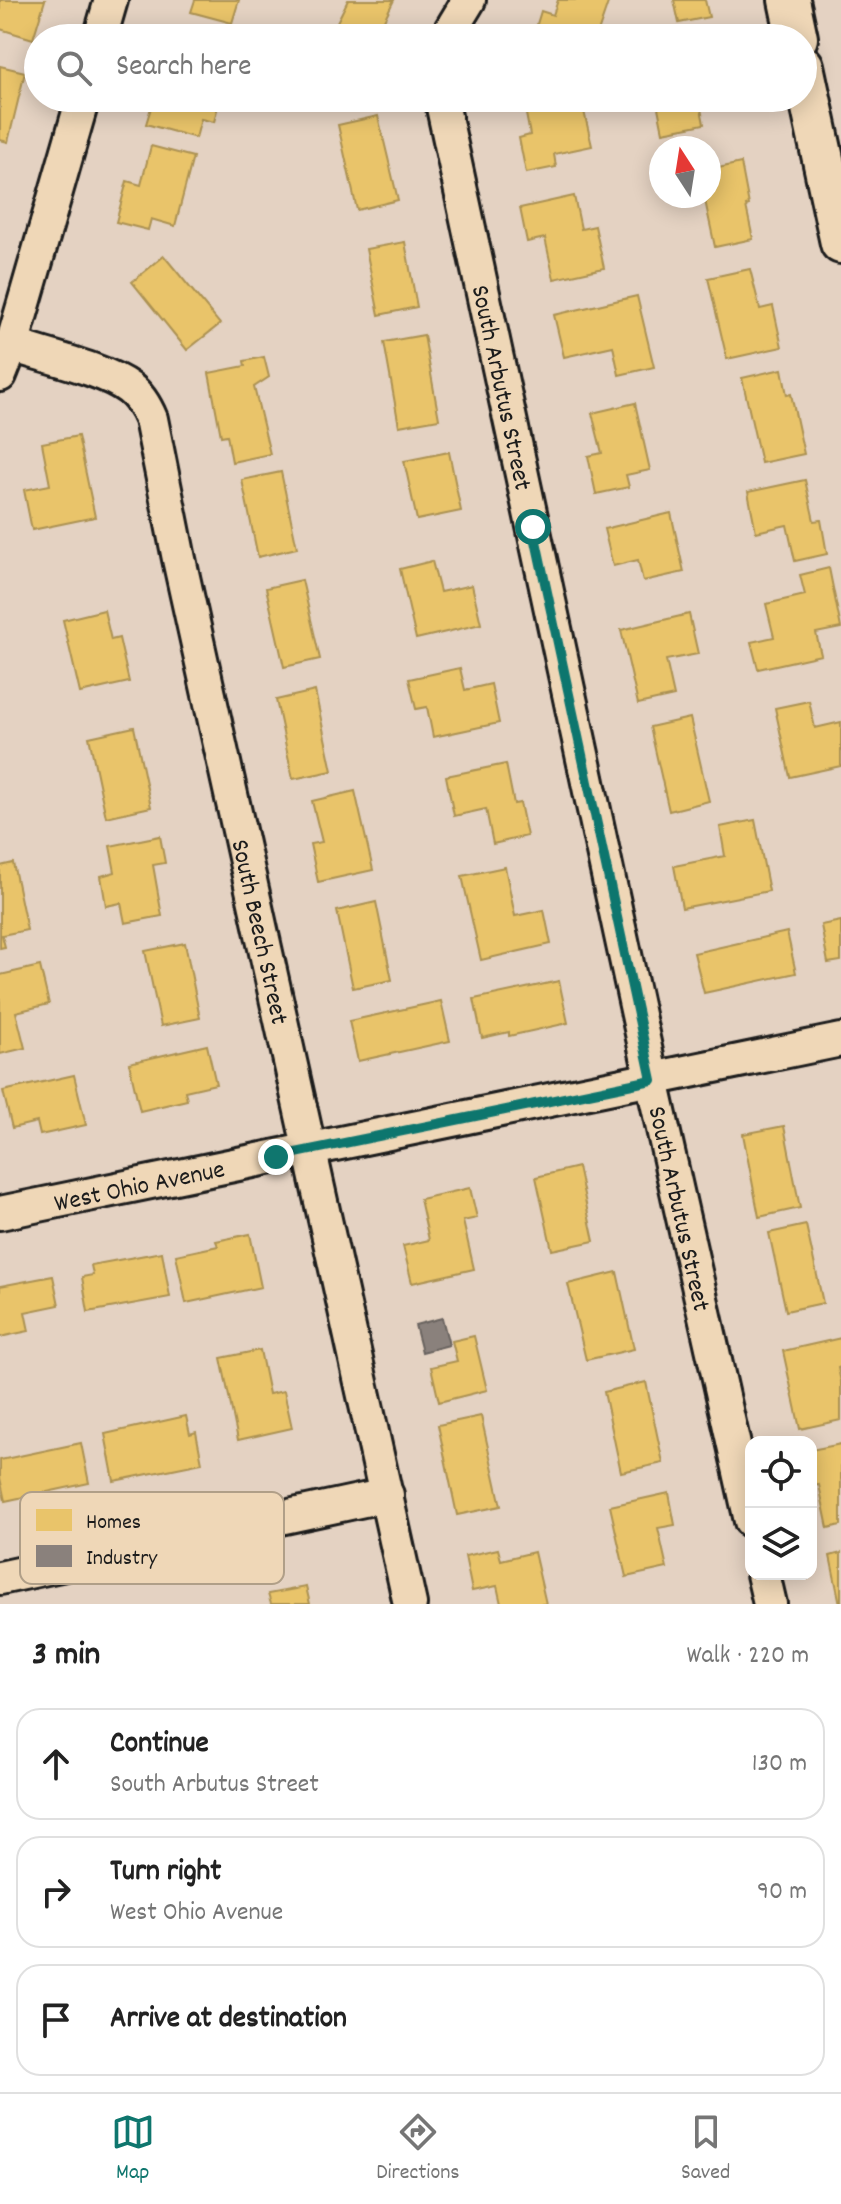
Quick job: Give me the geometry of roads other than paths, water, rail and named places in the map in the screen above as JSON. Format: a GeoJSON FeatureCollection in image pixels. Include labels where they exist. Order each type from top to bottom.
{"type":"FeatureCollection","features":[{"type":"Feature","properties":{"kind":"street"},"geometry":{"type":"LineString","coordinates":[[104,24],[111,0]]}},
{"type":"Feature","properties":{"kind":"street"},"geometry":{"type":"LineString","coordinates":[[454,24],[469,0]]}},
{"type":"Feature","properties":{"kind":"street"},"geometry":{"type":"LineString","coordinates":[[789,0],[794,24]]}},
{"type":"Feature","properties":{"kind":"street"},"geometry":{"type":"LineString","coordinates":[[0,375],[12,345],[79,112]]}},
{"type":"Feature","properties":{"kind":"street","name":"South Arbutus Street"},"geometry":{"type":"LineString","coordinates":[[444,112],[652,1080],[748,1508]]}},
{"type":"Feature","properties":{"kind":"street"},"geometry":{"type":"LineString","coordinates":[[813,112],[841,243]]}},
{"type":"Feature","properties":{"kind":"street","name":"South Beech Street"},"geometry":{"type":"LineString","coordinates":[[12,345],[104,375],[139,397],[147,408],[410,1604]]}},
{"type":"Feature","properties":{"kind":"street","name":"West Ohio Avenue"},"geometry":{"type":"LineString","coordinates":[[0,1213],[841,1040]]}},
{"type":"Feature","properties":{"kind":"street"},"geometry":{"type":"LineString","coordinates":[[284,1517],[387,1495]]}},
{"type":"Feature","properties":{"kind":"street"},"geometry":{"type":"LineString","coordinates":[[0,1578],[20,1574]]}},
{"type":"Feature","properties":{"kind":"street"},"geometry":{"type":"LineString","coordinates":[[764,1580],[770,1604]]}}]}
